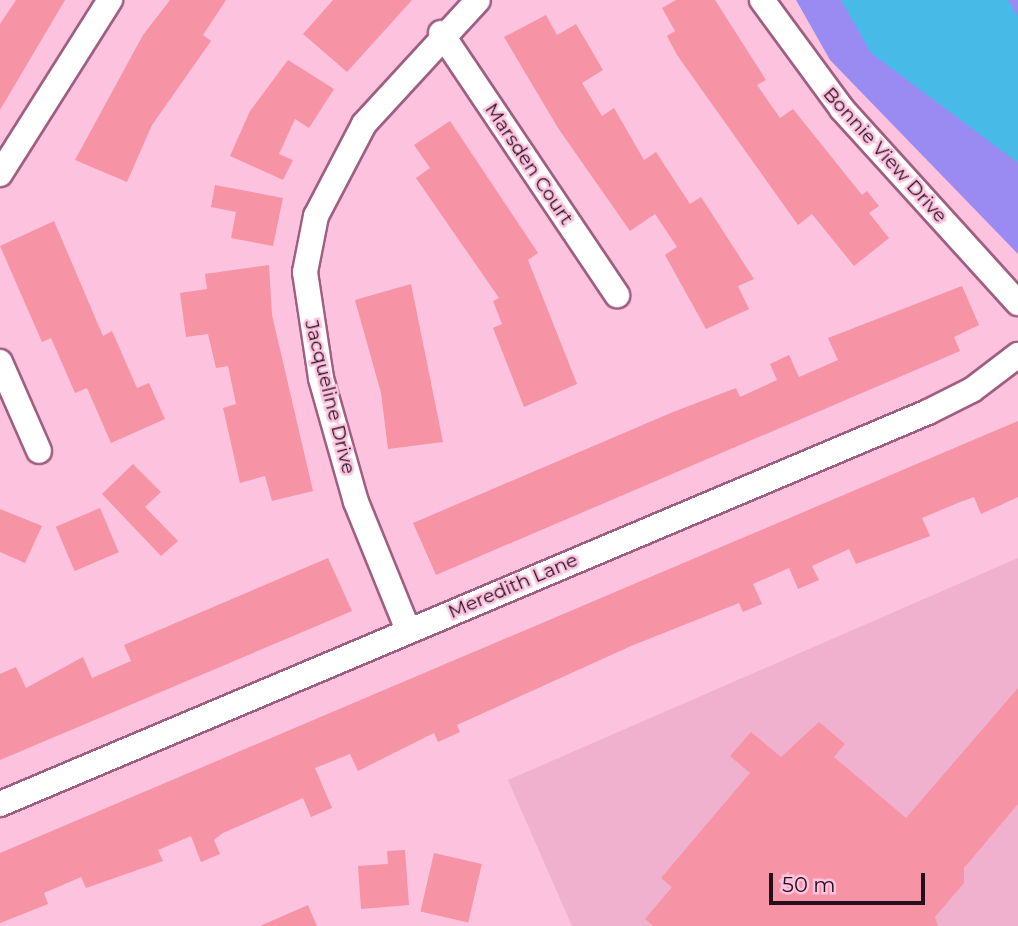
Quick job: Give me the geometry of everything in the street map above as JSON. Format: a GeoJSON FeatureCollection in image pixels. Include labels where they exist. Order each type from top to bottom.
{"type":"FeatureCollection","features":[{"type":"Feature","properties":{"kind":"street"},"geometry":{"type":"LineString","coordinates":[[0,174],[110,0]]}},
{"type":"Feature","properties":{"kind":"street","name":"Jacqueline Drive"},"geometry":{"type":"LineString","coordinates":[[408,629],[356,502],[321,378],[305,272],[316,216],[364,124],[442,33],[478,0]]}},
{"type":"Feature","properties":{"kind":"street","name":"Bonnie View Drive"},"geometry":{"type":"LineString","coordinates":[[762,0],[842,109],[1018,303]]}},
{"type":"Feature","properties":{"kind":"street","name":"Marsden Court"},"geometry":{"type":"LineString","coordinates":[[442,33],[617,295]]}},
{"type":"Feature","properties":{"kind":"street","name":"Meredith Lane"},"geometry":{"type":"LineString","coordinates":[[0,804],[408,629],[928,412],[972,390],[1018,355]]}},
{"type":"Feature","properties":{"kind":"street"},"geometry":{"type":"LineString","coordinates":[[0,362],[39,451]]}},
{"type":"Feature","properties":{"kind":"shaded area"},"geometry":{"type":"Polygon","coordinates":[[[796,0],[1018,0],[1018,254],[830,60],[796,0]]]}},
{"type":"Feature","properties":{"kind":"shaded area"},"geometry":{"type":"Polygon","coordinates":[[[1018,558],[1018,926],[572,926],[508,780],[1018,558]]]}},
{"type":"Feature","properties":{"kind":"water"},"geometry":{"type":"Polygon","coordinates":[[[841,0],[1008,0],[1018,17],[1018,163],[871,53],[841,0]]]}},
{"type":"Feature","properties":{"kind":"building"},"geometry":{"type":"Polygon","coordinates":[[[16,0],[65,0],[0,110],[0,24],[16,0]]]}},
{"type":"Feature","properties":{"kind":"building"},"geometry":{"type":"Polygon","coordinates":[[[170,0],[226,0],[203,35],[211,41],[152,125],[127,182],[75,160],[143,35],[170,0]]]}},
{"type":"Feature","properties":{"kind":"building"},"geometry":{"type":"Polygon","coordinates":[[[333,0],[412,0],[347,72],[303,34],[333,0]]]}},
{"type":"Feature","properties":{"kind":"building"},"geometry":{"type":"Polygon","coordinates":[[[676,0],[715,0],[766,80],[757,85],[780,118],[793,109],[862,195],[867,191],[879,206],[869,213],[889,238],[854,266],[812,214],[798,225],[677,55],[667,36],[675,31],[662,8],[676,0]]]}},
{"type":"Feature","properties":{"kind":"building"},"geometry":{"type":"Polygon","coordinates":[[[546,15],[557,35],[576,24],[603,70],[582,83],[602,116],[614,108],[644,160],[656,152],[690,204],[701,197],[754,279],[738,286],[749,309],[706,329],[665,255],[677,247],[655,214],[630,231],[558,128],[504,37],[546,15]]]}},
{"type":"Feature","properties":{"kind":"building"},"geometry":{"type":"Polygon","coordinates":[[[288,60],[334,89],[309,128],[295,119],[279,154],[293,160],[283,180],[230,156],[250,111],[288,60]]]}},
{"type":"Feature","properties":{"kind":"building"},"geometry":{"type":"Polygon","coordinates":[[[450,121],[538,253],[528,260],[577,384],[524,407],[493,328],[502,324],[493,301],[499,298],[416,178],[430,168],[414,145],[450,121]]]}},
{"type":"Feature","properties":{"kind":"building"},"geometry":{"type":"Polygon","coordinates":[[[215,185],[283,198],[273,246],[231,238],[236,212],[211,207],[215,185]]]}},
{"type":"Feature","properties":{"kind":"building"},"geometry":{"type":"Polygon","coordinates":[[[54,221],[103,336],[112,331],[137,388],[149,383],[165,419],[111,443],[87,388],[75,393],[51,338],[42,342],[0,246],[54,221]]]}},
{"type":"Feature","properties":{"kind":"building"},"geometry":{"type":"Polygon","coordinates":[[[269,265],[272,315],[313,491],[272,501],[265,476],[240,483],[223,408],[236,404],[228,366],[216,368],[208,334],[186,337],[180,293],[207,289],[205,274],[269,265]]]}},
{"type":"Feature","properties":{"kind":"building"},"geometry":{"type":"Polygon","coordinates":[[[411,284],[443,442],[388,449],[381,393],[355,300],[411,284]]]}},
{"type":"Feature","properties":{"kind":"building"},"geometry":{"type":"Polygon","coordinates":[[[962,286],[979,325],[954,337],[960,351],[436,575],[413,523],[673,412],[736,388],[740,397],[777,380],[770,364],[789,355],[799,377],[838,360],[828,338],[962,286]]]}},
{"type":"Feature","properties":{"kind":"building"},"geometry":{"type":"Polygon","coordinates":[[[1018,421],[1018,497],[981,514],[974,497],[960,502],[922,518],[930,536],[856,564],[849,549],[812,566],[819,580],[798,589],[789,568],[753,584],[762,604],[743,612],[739,603],[631,646],[457,725],[460,732],[438,742],[434,733],[358,771],[350,754],[315,768],[332,808],[311,817],[303,798],[223,833],[214,840],[220,854],[201,862],[191,836],[158,850],[163,861],[86,888],[81,877],[44,893],[48,904],[0,923],[0,853],[1018,421]]]}},
{"type":"Feature","properties":{"kind":"building"},"geometry":{"type":"Polygon","coordinates":[[[133,464],[161,492],[145,507],[178,541],[161,556],[102,494],[133,464]]]}},
{"type":"Feature","properties":{"kind":"building"},"geometry":{"type":"Polygon","coordinates":[[[100,508],[119,552],[75,571],[56,527],[100,508]]]}},
{"type":"Feature","properties":{"kind":"building"},"geometry":{"type":"Polygon","coordinates":[[[0,509],[42,526],[25,563],[0,552],[0,509]]]}},
{"type":"Feature","properties":{"kind":"building"},"geometry":{"type":"Polygon","coordinates":[[[328,558],[352,611],[0,760],[0,674],[16,667],[26,688],[83,657],[92,678],[131,661],[124,645],[328,558]]]}},
{"type":"Feature","properties":{"kind":"building"},"geometry":{"type":"Polygon","coordinates":[[[1018,688],[1018,804],[964,868],[964,883],[935,917],[938,926],[653,926],[645,919],[672,887],[661,878],[750,773],[730,756],[751,732],[781,757],[819,722],[845,744],[834,757],[906,818],[1018,688]]]}},
{"type":"Feature","properties":{"kind":"building"},"geometry":{"type":"Polygon","coordinates":[[[405,850],[409,905],[361,909],[358,866],[388,864],[387,851],[405,850]]]}},
{"type":"Feature","properties":{"kind":"building"},"geometry":{"type":"Polygon","coordinates":[[[434,853],[482,864],[468,922],[421,911],[434,853]]]}},
{"type":"Feature","properties":{"kind":"building"},"geometry":{"type":"Polygon","coordinates":[[[308,905],[317,926],[260,926],[308,905]]]}}]}
